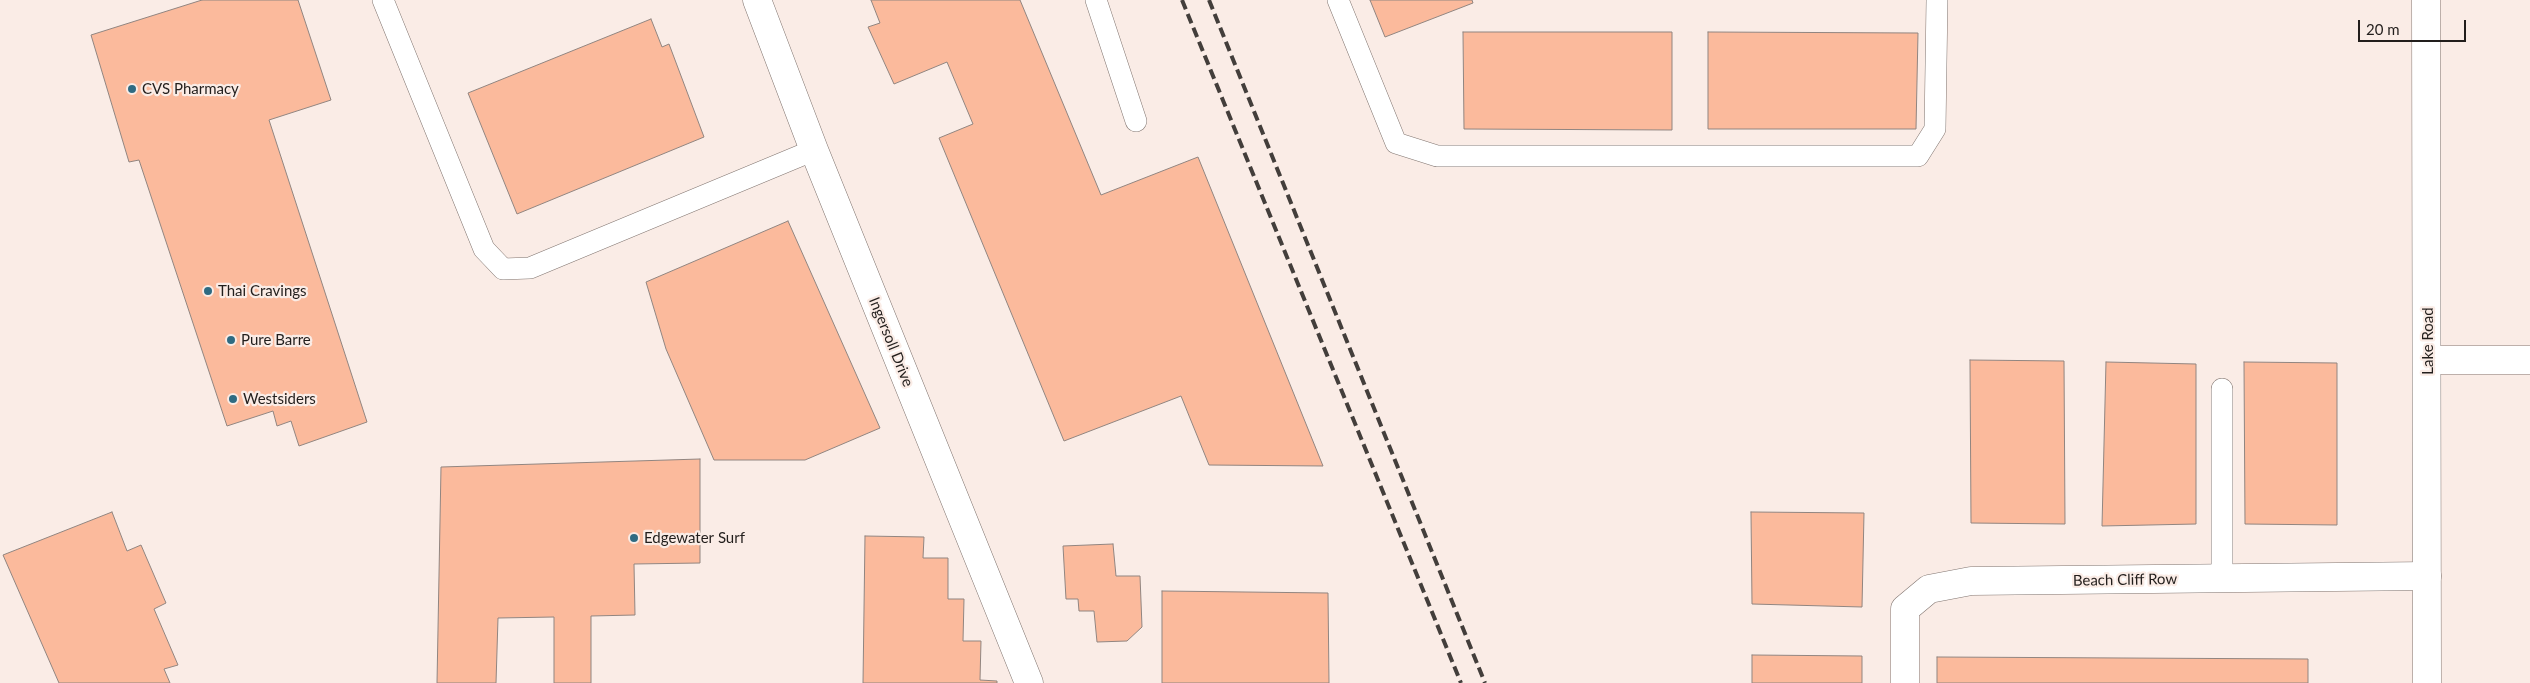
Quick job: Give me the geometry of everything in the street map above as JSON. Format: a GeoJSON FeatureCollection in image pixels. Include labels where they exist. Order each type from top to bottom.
{"type":"FeatureCollection","features":[{"type":"Feature","properties":{"kind":"street","name":"Ingersoll Drive"},"geometry":{"type":"LineString","coordinates":[[757,0],[814,150],[1028,683]]}},
{"type":"Feature","properties":{"kind":"street","name":"Lake Road"},"geometry":{"type":"LineString","coordinates":[[2426,0],[2427,683]]}},
{"type":"Feature","properties":{"kind":"street"},"geometry":{"type":"LineString","coordinates":[[2428,360],[2530,360]]}},
{"type":"Feature","properties":{"kind":"street","name":"Beach Cliff Row"},"geometry":{"type":"LineString","coordinates":[[1905,683],[1905,609],[1929,589],[1971,582],[2427,576]]}},
{"type":"Feature","properties":{"kind":"lane"},"geometry":{"type":"LineString","coordinates":[[383,0],[484,249],[503,269],[530,268],[814,150]]}},
{"type":"Feature","properties":{"kind":"lane"},"geometry":{"type":"LineString","coordinates":[[1096,0],[1136,121]]}},
{"type":"Feature","properties":{"kind":"lane"},"geometry":{"type":"LineString","coordinates":[[1338,0],[1396,142],[1437,156],[1918,156],[1935,129],[1938,0]]}},
{"type":"Feature","properties":{"kind":"lane"},"geometry":{"type":"LineString","coordinates":[[2222,388],[2222,578]]}},
{"type":"Feature","properties":{"kind":"building"},"geometry":{"type":"Polygon","coordinates":[[[202,0],[298,0],[331,100],[269,120],[367,422],[299,446],[291,421],[277,426],[273,411],[227,426],[139,160],[129,162],[91,35],[202,0]]]}},
{"type":"Feature","properties":{"kind":"building"},"geometry":{"type":"Polygon","coordinates":[[[871,0],[1020,0],[1101,195],[1198,157],[1323,466],[1209,465],[1181,396],[1064,441],[939,138],[973,124],[947,62],[894,84],[868,27],[880,23],[871,0]]]}},
{"type":"Feature","properties":{"kind":"building"},"geometry":{"type":"Polygon","coordinates":[[[1370,0],[1472,0],[1473,3],[1385,37],[1370,0]]]}},
{"type":"Feature","properties":{"kind":"building"},"geometry":{"type":"Polygon","coordinates":[[[651,19],[662,47],[669,44],[704,137],[517,214],[468,93],[651,19]]]}},
{"type":"Feature","properties":{"kind":"building"},"geometry":{"type":"Polygon","coordinates":[[[1463,32],[1672,32],[1672,130],[1464,129],[1463,32]]]}},
{"type":"Feature","properties":{"kind":"building"},"geometry":{"type":"Polygon","coordinates":[[[1708,32],[1918,33],[1916,129],[1708,129],[1708,32]]]}},
{"type":"Feature","properties":{"kind":"building"},"geometry":{"type":"Polygon","coordinates":[[[788,221],[880,428],[805,460],[714,460],[666,349],[646,282],[788,221]]]}},
{"type":"Feature","properties":{"kind":"building"},"geometry":{"type":"Polygon","coordinates":[[[1970,360],[2064,361],[2065,524],[1971,523],[1970,360]]]}},
{"type":"Feature","properties":{"kind":"building"},"geometry":{"type":"Polygon","coordinates":[[[2106,362],[2196,364],[2196,524],[2102,526],[2106,362]]]}},
{"type":"Feature","properties":{"kind":"building"},"geometry":{"type":"Polygon","coordinates":[[[2244,362],[2337,363],[2337,525],[2245,524],[2244,362]]]}},
{"type":"Feature","properties":{"kind":"building"},"geometry":{"type":"Polygon","coordinates":[[[700,459],[700,563],[634,564],[635,615],[591,616],[591,683],[554,683],[554,617],[498,618],[496,683],[437,683],[441,467],[700,459]]]}},
{"type":"Feature","properties":{"kind":"building"},"geometry":{"type":"Polygon","coordinates":[[[112,512],[127,551],[141,545],[166,603],[154,609],[178,665],[164,669],[170,683],[59,683],[3,555],[112,512]]]}},
{"type":"Feature","properties":{"kind":"building"},"geometry":{"type":"Polygon","coordinates":[[[1751,512],[1864,513],[1862,607],[1752,604],[1751,512]]]}},
{"type":"Feature","properties":{"kind":"building"},"geometry":{"type":"Polygon","coordinates":[[[865,536],[924,537],[923,558],[948,558],[948,599],[964,599],[963,641],[981,641],[980,680],[997,681],[997,683],[863,683],[865,536]]]}},
{"type":"Feature","properties":{"kind":"building"},"geometry":{"type":"Polygon","coordinates":[[[1113,544],[1116,576],[1140,576],[1142,627],[1127,641],[1097,642],[1094,611],[1079,611],[1078,599],[1066,599],[1063,546],[1113,544]]]}},
{"type":"Feature","properties":{"kind":"building"},"geometry":{"type":"Polygon","coordinates":[[[1162,591],[1328,593],[1329,683],[1162,683],[1162,591]]]}},
{"type":"Feature","properties":{"kind":"building"},"geometry":{"type":"Polygon","coordinates":[[[1752,655],[1862,656],[1862,683],[1752,683],[1752,655]]]}},
{"type":"Feature","properties":{"kind":"building"},"geometry":{"type":"Polygon","coordinates":[[[1937,657],[2308,659],[2308,683],[1937,683],[1937,657]]]}},
{"type":"Feature","properties":{"kind":"railway"},"geometry":{"type":"LineString","coordinates":[[1182,0],[1461,683]]}},
{"type":"Feature","properties":{"kind":"railway"},"geometry":{"type":"LineString","coordinates":[[1209,0],[1485,683]]}},
{"type":"Feature","properties":{"kind":"place","name":"CVS Pharmacy"},"geometry":{"type":"Point","coordinates":[132,89]}},
{"type":"Feature","properties":{"kind":"place","name":"Thai Cravings"},"geometry":{"type":"Point","coordinates":[208,291]}},
{"type":"Feature","properties":{"kind":"place","name":"Pure Barre"},"geometry":{"type":"Point","coordinates":[231,340]}},
{"type":"Feature","properties":{"kind":"place","name":"Westsiders"},"geometry":{"type":"Point","coordinates":[233,399]}},
{"type":"Feature","properties":{"kind":"place","name":"Edgewater Surf"},"geometry":{"type":"Point","coordinates":[634,538]}}]}
